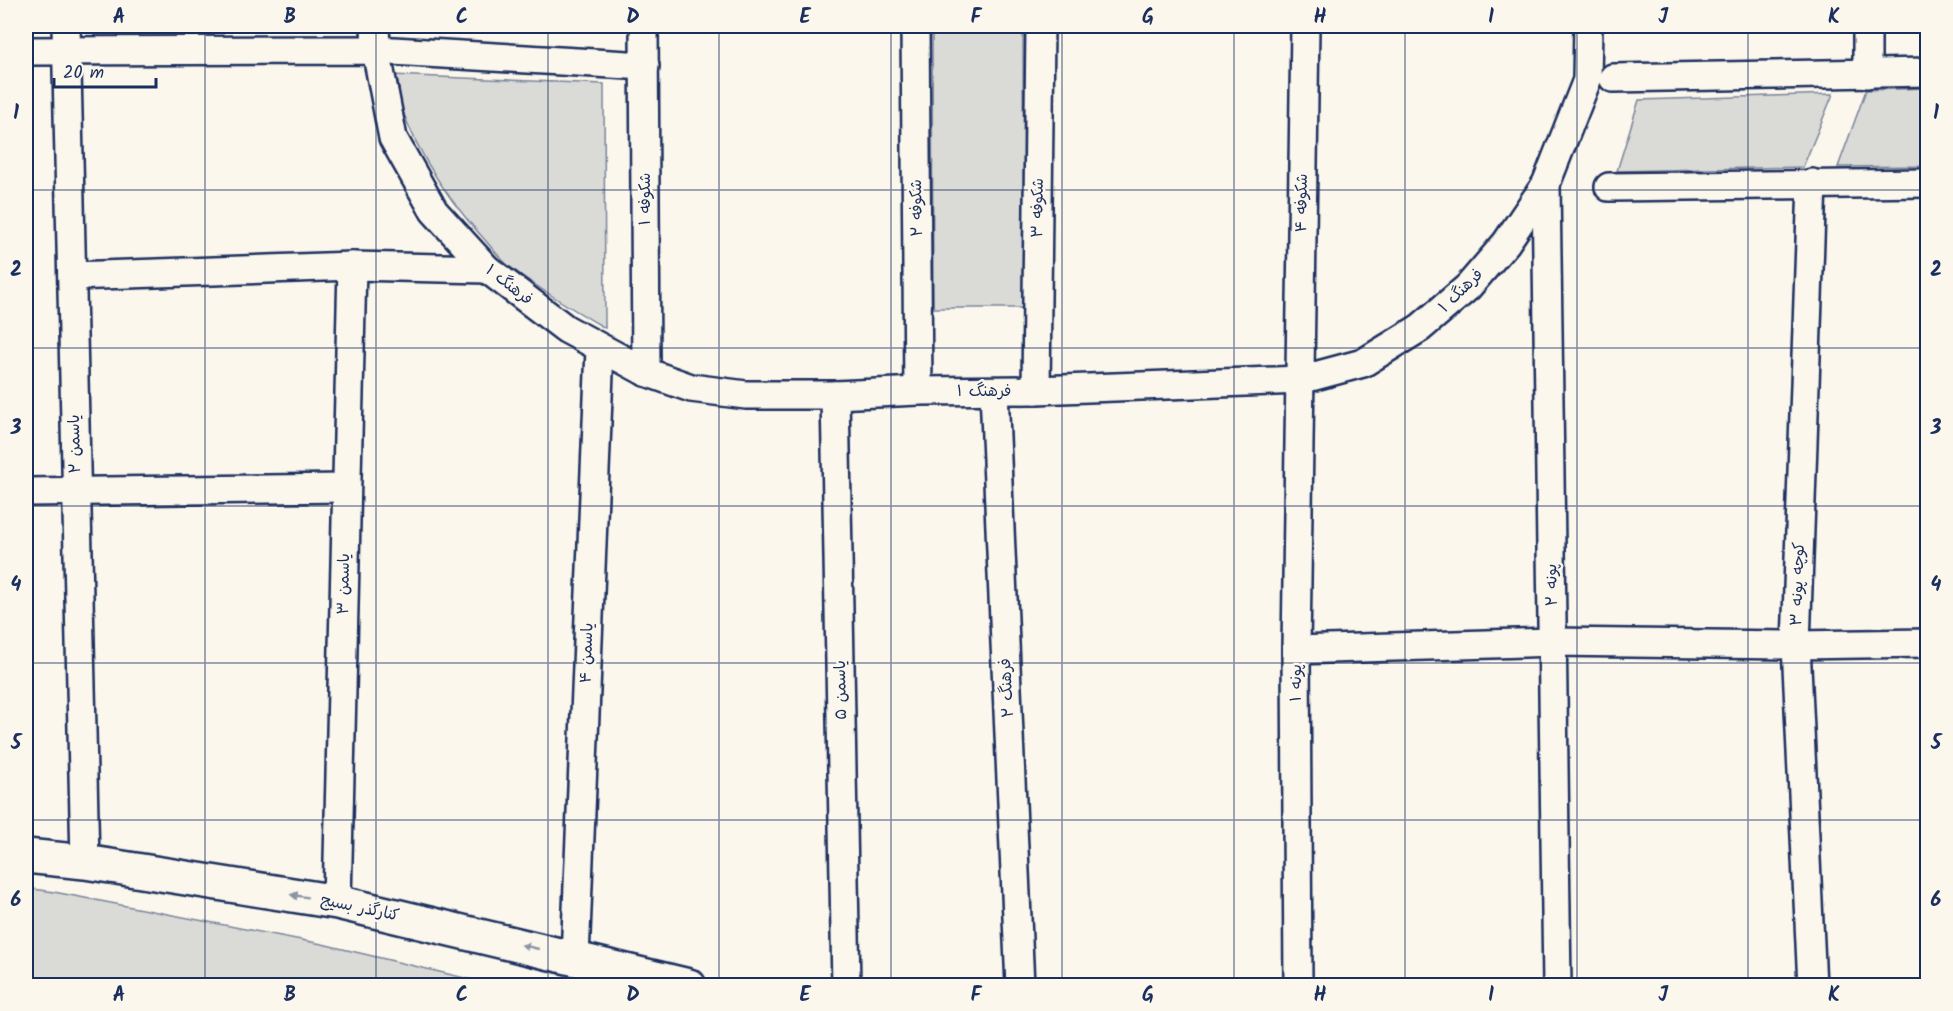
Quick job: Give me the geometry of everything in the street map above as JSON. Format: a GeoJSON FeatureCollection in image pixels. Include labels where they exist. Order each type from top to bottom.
{"type":"FeatureCollection","features":[{"type":"Feature","properties":{"kind":"main road","name":"کنارگذر بسیج"},"geometry":{"type":"LineString","coordinates":[[26,856],[85,862],[337,902],[689,986]]}},
{"type":"Feature","properties":{"kind":"street","name":"شکوفه ۱"},"geometry":{"type":"LineString","coordinates":[[644,26],[646,372]]}},
{"type":"Feature","properties":{"kind":"street","name":"شکوفه ۲"},"geometry":{"type":"LineString","coordinates":[[915,26],[918,391]]}},
{"type":"Feature","properties":{"kind":"street","name":"شکوفه ۳"},"geometry":{"type":"LineString","coordinates":[[1036,390],[1040,26]]}},
{"type":"Feature","properties":{"kind":"street","name":"شکوفه ۴"},"geometry":{"type":"LineString","coordinates":[[1300,380],[1305,26]]}},
{"type":"Feature","properties":{"kind":"street","name":"فرهنگ ۱"},"geometry":{"type":"LineString","coordinates":[[375,38],[393,138],[434,211],[486,270],[567,329],[646,372],[691,388],[724,393],[835,396],[918,391],[1036,390],[1300,380],[1363,363],[1420,328],[1468,287],[1506,243],[1546,184],[1587,80],[1588,26]]}},
{"type":"Feature","properties":{"kind":"street"},"geometry":{"type":"LineString","coordinates":[[1867,26],[1867,74]]}},
{"type":"Feature","properties":{"kind":"street"},"geometry":{"type":"LineString","coordinates":[[26,51],[66,38],[375,38],[645,66]]}},
{"type":"Feature","properties":{"kind":"street","name":"یاسمن ۲"},"geometry":{"type":"LineString","coordinates":[[66,38],[85,862]]}},
{"type":"Feature","properties":{"kind":"street"},"geometry":{"type":"LineString","coordinates":[[1613,78],[1928,72]]}},
{"type":"Feature","properties":{"kind":"street","name":"کوچه پونه ۳"},"geometry":{"type":"LineString","coordinates":[[1812,183],[1796,645],[1812,986]]}},
{"type":"Feature","properties":{"kind":"street"},"geometry":{"type":"LineString","coordinates":[[1609,187],[1928,183]]}},
{"type":"Feature","properties":{"kind":"street","name":"پونه ۲"},"geometry":{"type":"LineString","coordinates":[[1546,184],[1557,986]]}},
{"type":"Feature","properties":{"kind":"street"},"geometry":{"type":"LineString","coordinates":[[72,276],[352,266],[486,270]]}},
{"type":"Feature","properties":{"kind":"street","name":"یاسمن ۳"},"geometry":{"type":"LineString","coordinates":[[337,902],[352,266]]}},
{"type":"Feature","properties":{"kind":"street","name":"یاسمن ۴"},"geometry":{"type":"LineString","coordinates":[[575,958],[600,348]]}},
{"type":"Feature","properties":{"kind":"street","name":"پونه ۱"},"geometry":{"type":"LineString","coordinates":[[1298,986],[1296,650],[1300,380]]}},
{"type":"Feature","properties":{"kind":"street","name":"فرهنگ ۲"},"geometry":{"type":"LineString","coordinates":[[994,391],[1020,986]]}},
{"type":"Feature","properties":{"kind":"street","name":"یاسمن ۵"},"geometry":{"type":"LineString","coordinates":[[835,396],[846,986]]}},
{"type":"Feature","properties":{"kind":"street"},"geometry":{"type":"LineString","coordinates":[[26,492],[346,488]]}},
{"type":"Feature","properties":{"kind":"street"},"geometry":{"type":"LineString","coordinates":[[1296,650],[1553,642],[1796,645],[1928,643]]}},
{"type":"Feature","properties":{"kind":"shaded area"},"geometry":{"type":"Polygon","coordinates":[[[932,26],[1023,26],[1024,308],[933,308],[932,26]]]}},
{"type":"Feature","properties":{"kind":"shaded area"},"geometry":{"type":"Polygon","coordinates":[[[391,75],[604,84],[605,328],[547,293],[509,266],[469,221],[440,183],[416,142],[391,75]]]}},
{"type":"Feature","properties":{"kind":"shaded area"},"geometry":{"type":"Polygon","coordinates":[[[1927,88],[1927,166],[1838,167],[1866,90],[1927,88]]]}},
{"type":"Feature","properties":{"kind":"shaded area"},"geometry":{"type":"Polygon","coordinates":[[[1833,94],[1803,167],[1617,171],[1639,100],[1833,94]]]}},
{"type":"Feature","properties":{"kind":"shaded area"},"geometry":{"type":"Polygon","coordinates":[[[26,888],[322,944],[494,985],[88,986],[26,978],[26,888]]]}}]}
